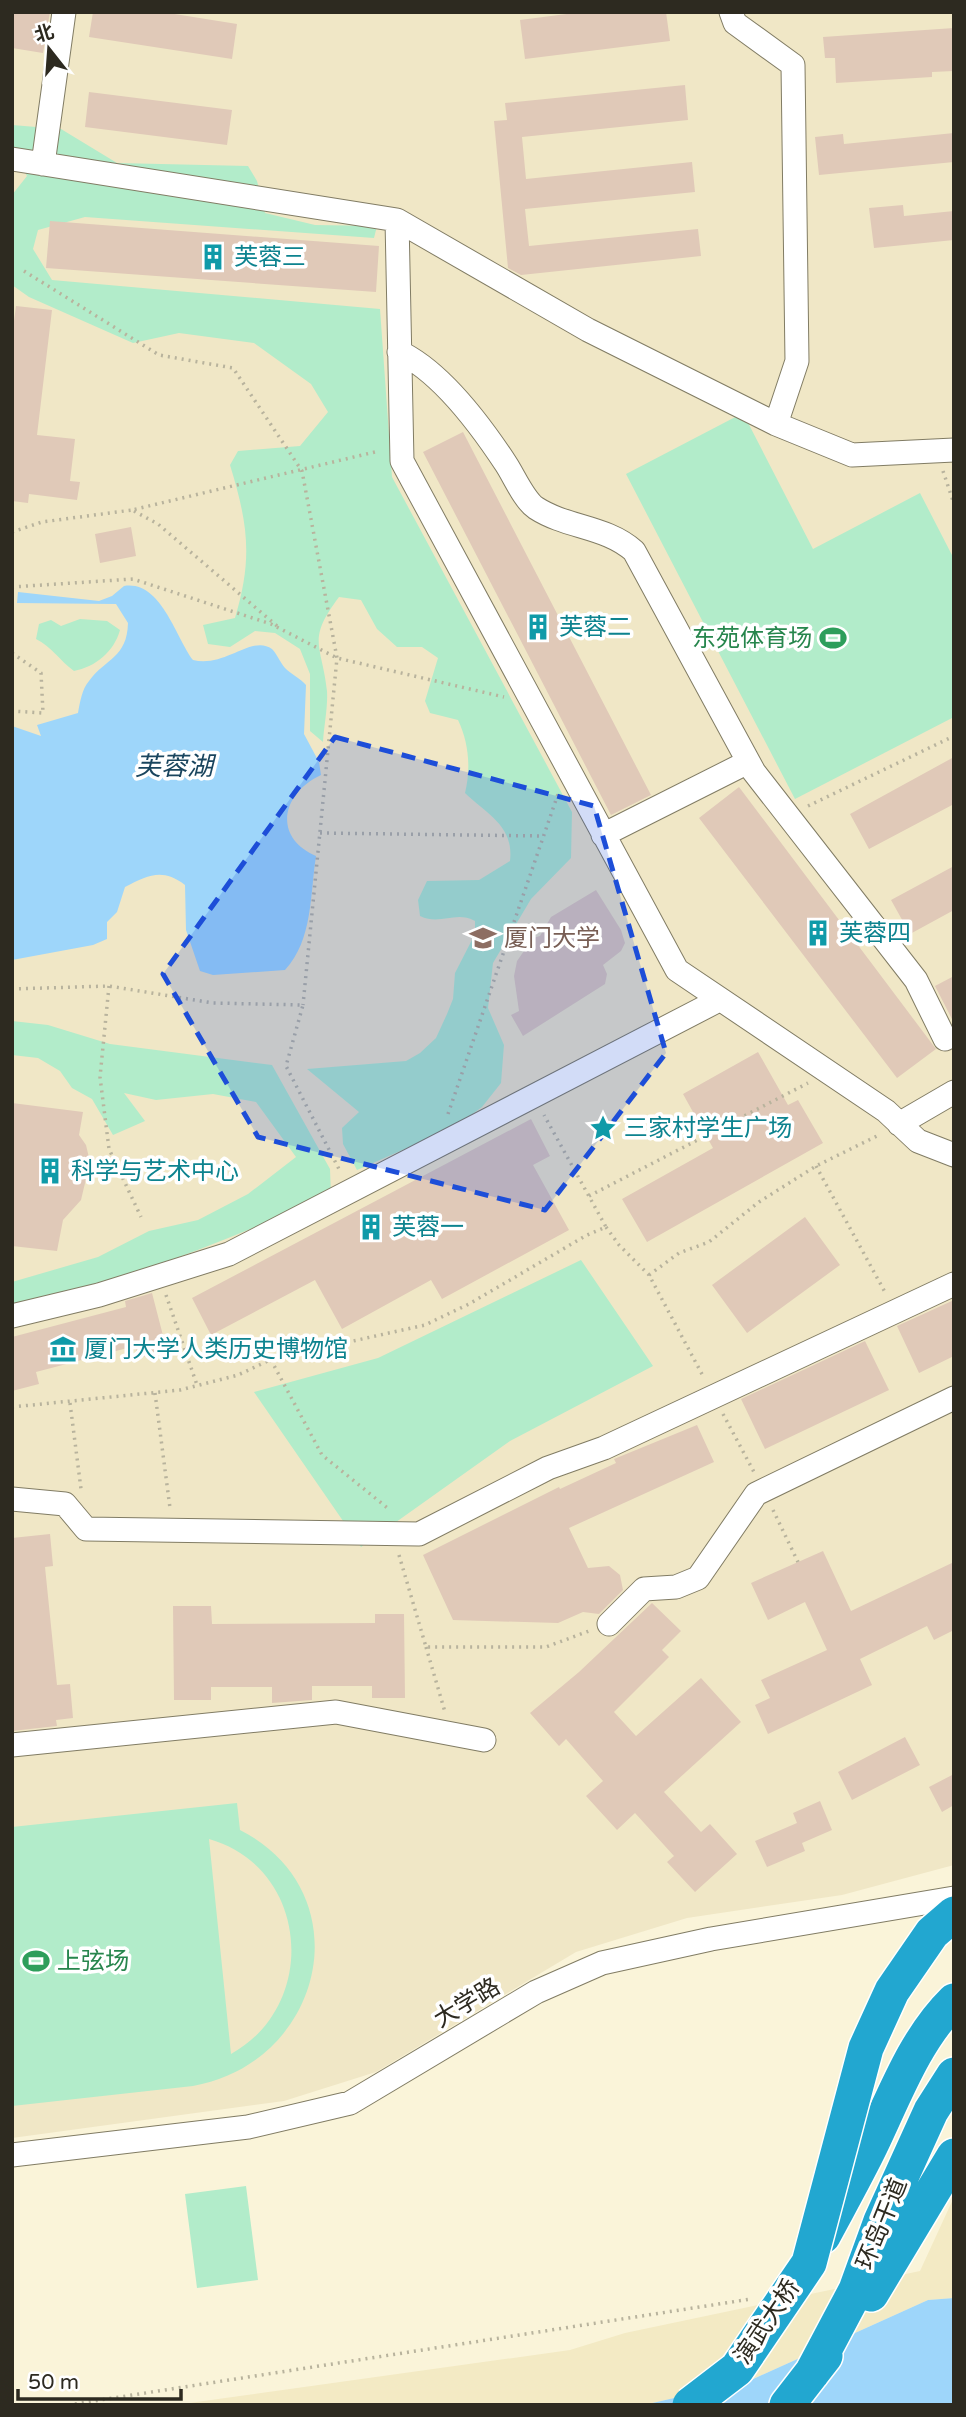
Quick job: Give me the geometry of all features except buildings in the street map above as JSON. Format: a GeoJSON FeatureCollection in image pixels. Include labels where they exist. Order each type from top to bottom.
{"type":"FeatureCollection","features":[{"type":"Feature","properties":{"kind":"highway"},"geometry":{"type":"LineString","coordinates":[[808,2263],[866,2048],[892,1991],[932,1933],[954,1914]]}},
{"type":"Feature","properties":{"kind":"highway","name":"环岛干道"},"geometry":{"type":"LineString","coordinates":[[808,2263],[871,2143],[890,2099],[925,2040],[954,2001]]}},
{"type":"Feature","properties":{"kind":"highway","name":"环岛干道"},"geometry":{"type":"LineString","coordinates":[[812,2373],[856,2290],[881,2221],[931,2111],[954,2075]]}},
{"type":"Feature","properties":{"kind":"highway"},"geometry":{"type":"LineString","coordinates":[[787,2405],[879,2283],[954,2156]]}},
{"type":"Feature","properties":{"kind":"highway","name":"演武大桥"},"geometry":{"type":"LineString","coordinates":[[690,2405],[737,2369],[808,2263]]}},
{"type":"Feature","properties":{"kind":"street"},"geometry":{"type":"LineString","coordinates":[[43,164],[64,12]]}},
{"type":"Feature","properties":{"kind":"street"},"geometry":{"type":"LineString","coordinates":[[732,12],[735,23],[793,65],[797,360],[776,424]]}},
{"type":"Feature","properties":{"kind":"street"},"geometry":{"type":"LineString","coordinates":[[12,159],[397,220],[588,330],[776,424],[852,455],[945,451]]}},
{"type":"Feature","properties":{"kind":"street"},"geometry":{"type":"LineString","coordinates":[[397,220],[402,461],[677,970],[886,1111],[918,1141],[954,1155]]}},
{"type":"Feature","properties":{"kind":"street"},"geometry":{"type":"LineString","coordinates":[[400,352],[418,360],[435,375],[498,452],[534,507],[619,538],[634,551],[748,762],[916,980],[945,1039]]}},
{"type":"Feature","properties":{"kind":"street"},"geometry":{"type":"LineString","coordinates":[[603,835],[748,762]]}},
{"type":"Feature","properties":{"kind":"street"},"geometry":{"type":"LineString","coordinates":[[12,1316],[99,1295],[229,1254],[719,1000]]}},
{"type":"Feature","properties":{"kind":"street"},"geometry":{"type":"LineString","coordinates":[[899,1124],[954,1092]]}},
{"type":"Feature","properties":{"kind":"street"},"geometry":{"type":"LineString","coordinates":[[12,1499],[65,1504],[86,1529],[419,1534],[548,1468],[604,1447],[954,1284]]}},
{"type":"Feature","properties":{"kind":"street"},"geometry":{"type":"LineString","coordinates":[[609,1624],[644,1589],[676,1587],[698,1578],[757,1494],[954,1398]]}},
{"type":"Feature","properties":{"kind":"street"},"geometry":{"type":"LineString","coordinates":[[12,1745],[336,1712],[484,1740]]}},
{"type":"Feature","properties":{"kind":"street","name":"大学路"},"geometry":{"type":"LineString","coordinates":[[12,2155],[248,2127],[350,2103],[536,1992],[602,1963],[711,1939],[954,1898]]}},
{"type":"Feature","properties":{"kind":"path"},"geometry":{"type":"LineString","coordinates":[[24,271],[159,355],[233,368],[302,471],[338,659],[303,1004],[286,1066],[350,1191]]}},
{"type":"Feature","properties":{"kind":"path"},"geometry":{"type":"LineString","coordinates":[[12,532],[42,522],[132,510],[401,445]]}},
{"type":"Feature","properties":{"kind":"path"},"geometry":{"type":"LineString","coordinates":[[945,451],[954,504]]}},
{"type":"Feature","properties":{"kind":"path"},"geometry":{"type":"LineString","coordinates":[[132,510],[158,524],[282,630]]}},
{"type":"Feature","properties":{"kind":"path"},"geometry":{"type":"LineString","coordinates":[[12,587],[132,579],[282,630],[338,659],[512,699]]}},
{"type":"Feature","properties":{"kind":"path"},"geometry":{"type":"LineString","coordinates":[[12,653],[41,673],[43,713],[12,711]]}},
{"type":"Feature","properties":{"kind":"path"},"geometry":{"type":"LineString","coordinates":[[788,816],[954,736]]}},
{"type":"Feature","properties":{"kind":"path"},"geometry":{"type":"LineString","coordinates":[[437,1146],[567,767]]}},
{"type":"Feature","properties":{"kind":"path"},"geometry":{"type":"LineString","coordinates":[[320,833],[543,836]]}},
{"type":"Feature","properties":{"kind":"path"},"geometry":{"type":"LineString","coordinates":[[12,989],[109,986],[214,1003],[303,1004]]}},
{"type":"Feature","properties":{"kind":"path"},"geometry":{"type":"LineString","coordinates":[[109,986],[100,1077],[109,1149],[141,1217]]}},
{"type":"Feature","properties":{"kind":"path"},"geometry":{"type":"LineString","coordinates":[[589,1196],[827,1072]]}},
{"type":"Feature","properties":{"kind":"path"},"geometry":{"type":"LineString","coordinates":[[534,1096],[606,1227],[619,1245],[649,1275],[679,1253],[709,1242],[759,1202],[816,1166],[868,1138],[885,1134],[899,1124]]}},
{"type":"Feature","properties":{"kind":"path"},"geometry":{"type":"LineString","coordinates":[[816,1166],[895,1312]]}},
{"type":"Feature","properties":{"kind":"path"},"geometry":{"type":"LineString","coordinates":[[12,1407],[197,1385],[238,1375],[271,1359],[425,1325],[469,1304],[587,1235],[606,1227]]}},
{"type":"Feature","properties":{"kind":"path"},"geometry":{"type":"LineString","coordinates":[[160,1276],[197,1385]]}},
{"type":"Feature","properties":{"kind":"path"},"geometry":{"type":"LineString","coordinates":[[271,1359],[322,1455],[419,1534]]}},
{"type":"Feature","properties":{"kind":"path"},"geometry":{"type":"LineString","coordinates":[[155,1392],[173,1530]]}},
{"type":"Feature","properties":{"kind":"path"},"geometry":{"type":"LineString","coordinates":[[70,1402],[86,1529]]}},
{"type":"Feature","properties":{"kind":"path"},"geometry":{"type":"LineString","coordinates":[[393,1533],[452,1734]]}},
{"type":"Feature","properties":{"kind":"path"},"geometry":{"type":"LineString","coordinates":[[426,1647],[546,1647],[609,1624]]}},
{"type":"Feature","properties":{"kind":"path"},"geometry":{"type":"LineString","coordinates":[[68,2405],[761,2297]]}},
{"type":"Feature","properties":{"kind":"highlighted area"},"geometry":{"type":"Polygon","coordinates":[[[335,737],[594,806],[666,1053],[545,1210],[258,1137],[163,974],[335,737]]]}},
{"type":"Feature","properties":{"kind":"shaded area","name":"厦门大学"},"geometry":{"type":"Polygon","coordinates":[[[12,12],[954,12],[954,1865],[842,1895],[687,1918],[576,1952],[376,2072],[284,2101],[12,2138],[12,12]]]}},
{"type":"Feature","properties":{"kind":"green space"},"geometry":{"type":"Polygon","coordinates":[[[12,125],[61,129],[117,163],[248,166],[257,181],[265,213],[315,225],[377,226],[374,238],[85,217],[38,230],[33,249],[52,280],[380,309],[392,477],[572,812],[571,858],[531,899],[493,963],[488,1008],[504,1045],[501,1083],[482,1107],[455,1127],[357,1170],[343,1144],[342,1128],[359,1112],[307,1069],[406,1061],[420,1053],[436,1038],[453,999],[455,973],[475,934],[475,921],[461,917],[428,919],[420,916],[418,900],[427,881],[479,880],[510,861],[508,839],[498,822],[465,793],[468,756],[458,720],[430,713],[425,701],[438,658],[422,647],[397,647],[377,629],[361,600],[339,597],[319,634],[327,691],[323,742],[310,731],[310,674],[300,649],[275,633],[255,631],[230,647],[208,644],[203,625],[235,618],[244,577],[244,524],[230,465],[238,451],[300,446],[328,412],[311,384],[254,343],[179,333],[133,343],[29,297],[12,285],[12,195],[27,176],[17,157],[12,156],[12,125]]]}},
{"type":"Feature","properties":{"kind":"green space","name":"东苑体育场"},"geometry":{"type":"Polygon","coordinates":[[[743,413],[813,549],[920,493],[954,559],[954,717],[795,799],[626,474],[743,413]]]}},
{"type":"Feature","properties":{"kind":"green space"},"geometry":{"type":"Polygon","coordinates":[[[80,619],[107,621],[120,630],[103,657],[74,671],[36,639],[39,624],[51,620],[61,626],[80,619]]]}},
{"type":"Feature","properties":{"kind":"green space"},"geometry":{"type":"Polygon","coordinates":[[[12,1021],[48,1025],[110,1044],[272,1065],[330,1169],[331,1195],[214,1244],[134,1273],[12,1305],[12,1282],[98,1257],[149,1231],[198,1220],[248,1194],[296,1157],[256,1102],[213,1094],[156,1100],[124,1093],[145,1121],[113,1135],[92,1099],[72,1088],[60,1071],[38,1058],[12,1055],[12,1021]]]}},
{"type":"Feature","properties":{"kind":"green space"},"geometry":{"type":"Polygon","coordinates":[[[581,1260],[653,1366],[510,1441],[361,1547],[254,1392],[378,1358],[581,1260]]]}},
{"type":"Feature","properties":{"kind":"green space"},"geometry":{"type":"Polygon","coordinates":[[[237,1803],[240,1830],[279,1858],[303,1893],[314,1932],[312,1973],[298,2011],[273,2045],[238,2071],[193,2086],[12,2106],[12,1827],[237,1803]],[[209,1839],[231,2054],[260,2032],[279,2004],[290,1972],[291,1939],[283,1906],[267,1878],[242,1854],[209,1839]]]}},
{"type":"Feature","properties":{"kind":"green space"},"geometry":{"type":"Polygon","coordinates":[[[246,2186],[258,2280],[197,2288],[185,2194],[246,2186]]]}},
{"type":"Feature","properties":{"kind":"sand"},"geometry":{"type":"Polygon","coordinates":[[[954,2197],[954,2298],[928,2300],[751,2380],[644,2405],[175,2405],[570,2350],[625,2333],[920,2271],[954,2197]]]}},
{"type":"Feature","properties":{"kind":"water","name":"芙蓉湖"},"geometry":{"type":"Polygon","coordinates":[[[124,586],[137,587],[158,601],[193,660],[216,660],[247,648],[264,645],[272,649],[285,668],[306,685],[304,734],[319,762],[321,775],[298,793],[287,815],[293,838],[302,848],[316,856],[306,931],[294,958],[285,970],[213,975],[200,971],[186,930],[185,885],[162,875],[148,877],[125,887],[117,912],[107,922],[107,939],[93,945],[12,960],[12,726],[41,736],[37,725],[78,713],[87,684],[124,644],[128,623],[116,604],[17,603],[18,592],[99,601],[112,596],[124,586]]]}},
{"type":"Feature","properties":{"kind":"water"},"geometry":{"type":"Polygon","coordinates":[[[954,2298],[954,2405],[644,2405],[751,2380],[928,2300],[954,2298]]]}},
{"type":"Feature","properties":{"kind":"place","name":"芙蓉三"},"geometry":{"type":"Point","coordinates":[213,257]}},
{"type":"Feature","properties":{"kind":"place","name":"芙蓉二"},"geometry":{"type":"Point","coordinates":[538,627]}},
{"type":"Feature","properties":{"kind":"place","name":"东苑体育场"},"geometry":{"type":"Point","coordinates":[833,638]}},
{"type":"Feature","properties":{"kind":"place","name":"芙蓉四"},"geometry":{"type":"Point","coordinates":[818,933]}},
{"type":"Feature","properties":{"kind":"place","name":"厦门大学"},"geometry":{"type":"Point","coordinates":[483,938]}},
{"type":"Feature","properties":{"kind":"place","name":"三家村学生广场"},"geometry":{"type":"Point","coordinates":[603,1128]}},
{"type":"Feature","properties":{"kind":"place","name":"科学与艺术中心"},"geometry":{"type":"Point","coordinates":[50,1171]}},
{"type":"Feature","properties":{"kind":"place","name":"芙蓉一"},"geometry":{"type":"Point","coordinates":[371,1227]}},
{"type":"Feature","properties":{"kind":"place","name":"厦门大学人类历史博物馆"},"geometry":{"type":"Point","coordinates":[63,1349]}},
{"type":"Feature","properties":{"kind":"place","name":"上弦场"},"geometry":{"type":"Point","coordinates":[36,1961]}}]}
